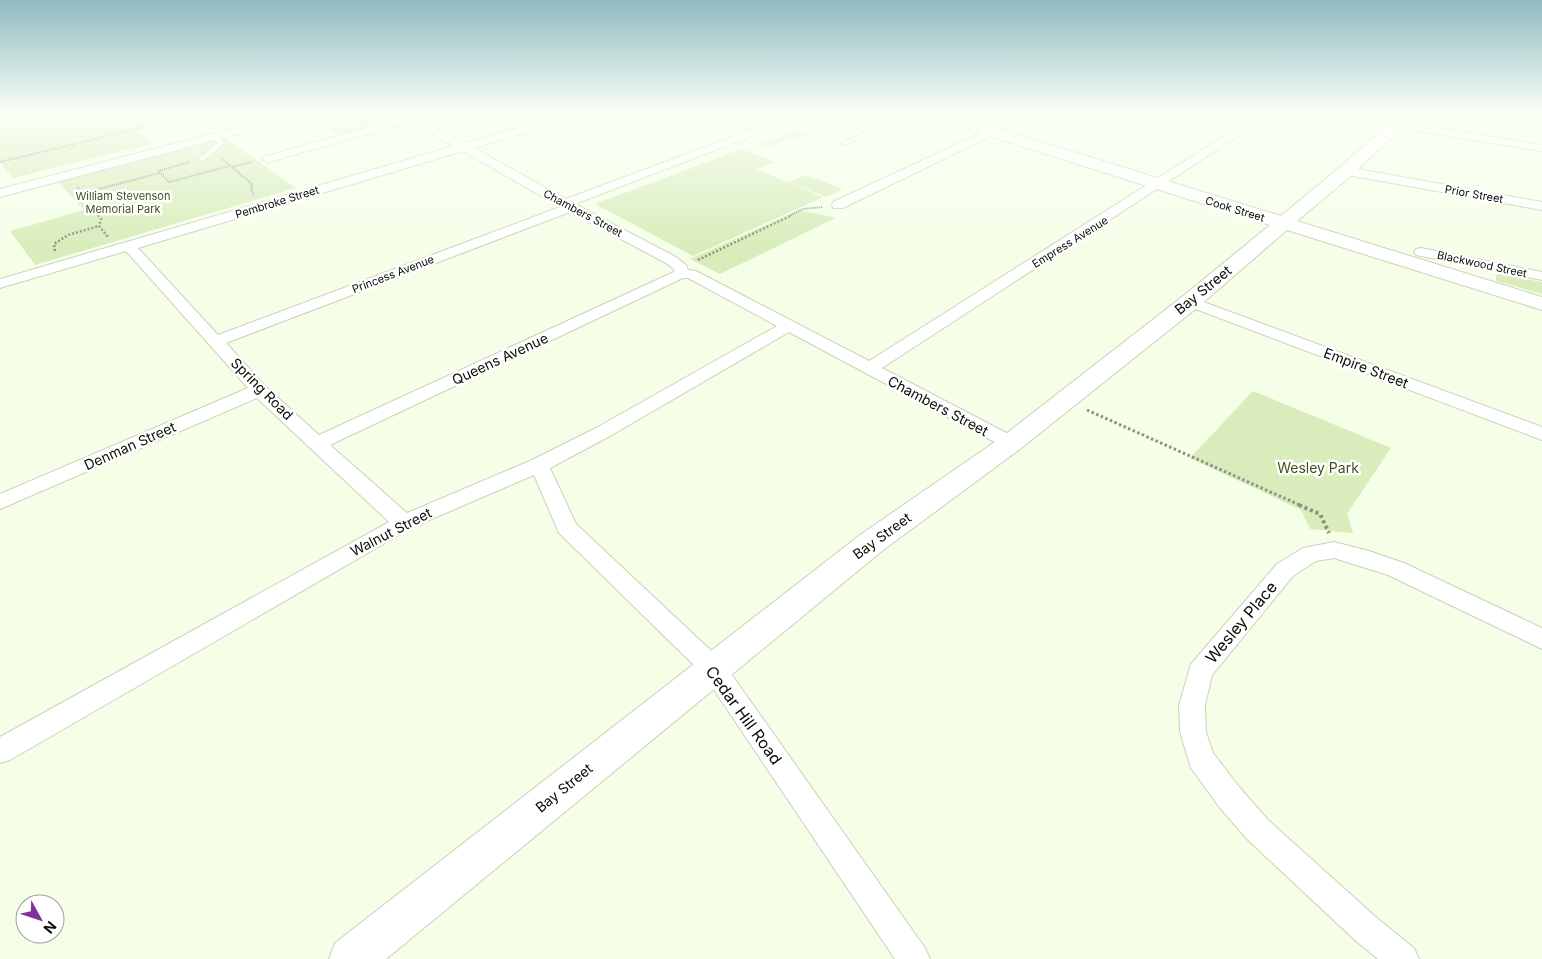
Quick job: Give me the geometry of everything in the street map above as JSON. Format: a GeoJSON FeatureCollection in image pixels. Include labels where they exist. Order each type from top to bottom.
{"type":"FeatureCollection","features":[{"type":"Feature","properties":{"kind":"main road","name":"Cook Street"},"geometry":{"type":"LineString","coordinates":[[1069,157],[1542,304]]}},
{"type":"Feature","properties":{"kind":"main road","name":"Bay Street"},"geometry":{"type":"LineString","coordinates":[[351,959],[871,543],[1011,443],[1190,302],[1362,157]]}},
{"type":"Feature","properties":{"kind":"street"},"geometry":{"type":"LineString","coordinates":[[0,193],[140,157]]}},
{"type":"Feature","properties":{"kind":"street"},"geometry":{"type":"LineString","coordinates":[[263,160],[273,157]]}},
{"type":"Feature","properties":{"kind":"street","name":"Pembroke Street"},"geometry":{"type":"LineString","coordinates":[[0,284],[430,157]]}},
{"type":"Feature","properties":{"kind":"street","name":"Chambers Street"},"geometry":{"type":"LineString","coordinates":[[480,157],[568,206],[671,260],[681,271],[691,274],[734,296],[869,370],[1011,443]]}},
{"type":"Feature","properties":{"kind":"street","name":"Princess Avenue"},"geometry":{"type":"LineString","coordinates":[[216,340],[694,157]]}},
{"type":"Feature","properties":{"kind":"street"},"geometry":{"type":"LineString","coordinates":[[838,204],[938,157]]}},
{"type":"Feature","properties":{"kind":"street","name":"Empress Avenue"},"geometry":{"type":"LineString","coordinates":[[869,370],[1202,157]]}},
{"type":"Feature","properties":{"kind":"street","name":"Prior Street"},"geometry":{"type":"LineString","coordinates":[[1346,171],[1542,206]]}},
{"type":"Feature","properties":{"kind":"street","name":"Spring Road"},"geometry":{"type":"LineString","coordinates":[[123,248],[216,340],[259,390],[404,523]]}},
{"type":"Feature","properties":{"kind":"street","name":"Blackwood Street"},"geometry":{"type":"LineString","coordinates":[[1421,252],[1542,276]]}},
{"type":"Feature","properties":{"kind":"street","name":"Queens Avenue"},"geometry":{"type":"LineString","coordinates":[[318,443],[681,271]]}},
{"type":"Feature","properties":{"kind":"street","name":"Empire Street"},"geometry":{"type":"LineString","coordinates":[[1190,302],[1542,434]]}},
{"type":"Feature","properties":{"kind":"street","name":"Walnut Street"},"geometry":{"type":"LineString","coordinates":[[0,751],[404,523],[539,465],[603,432],[789,326]]}},
{"type":"Feature","properties":{"kind":"street","name":"Denman Street"},"geometry":{"type":"LineString","coordinates":[[0,502],[259,390]]}},
{"type":"Feature","properties":{"kind":"street","name":"Cedar Hill Road"},"geometry":{"type":"LineString","coordinates":[[539,465],[567,528],[713,668],[914,959]]}},
{"type":"Feature","properties":{"kind":"street","name":"Wesley Place"},"geometry":{"type":"LineString","coordinates":[[1403,959],[1367,930],[1258,830],[1230,798],[1201,759],[1193,732],[1192,705],[1200,671],[1285,570],[1311,554],[1334,550],[1369,559],[1396,569],[1542,639]]}},
{"type":"Feature","properties":{"kind":"path"},"geometry":{"type":"LineString","coordinates":[[0,162],[22,157]]}},
{"type":"Feature","properties":{"kind":"path"},"geometry":{"type":"LineString","coordinates":[[160,173],[158,171],[210,157]]}},
{"type":"Feature","properties":{"kind":"path"},"geometry":{"type":"LineString","coordinates":[[219,157],[252,184],[252,194],[265,206]]}},
{"type":"Feature","properties":{"kind":"path"},"geometry":{"type":"LineString","coordinates":[[160,173],[169,182],[263,160]]}},
{"type":"Feature","properties":{"kind":"path"},"geometry":{"type":"LineString","coordinates":[[84,193],[160,173]]}},
{"type":"Feature","properties":{"kind":"path"},"geometry":{"type":"LineString","coordinates":[[73,183],[84,193],[101,219],[99,226]]}},
{"type":"Feature","properties":{"kind":"path"},"geometry":{"type":"LineString","coordinates":[[681,271],[803,209],[838,204]]}},
{"type":"Feature","properties":{"kind":"path"},"geometry":{"type":"LineString","coordinates":[[99,226],[123,248]]}},
{"type":"Feature","properties":{"kind":"path"},"geometry":{"type":"LineString","coordinates":[[65,265],[54,250],[54,244],[68,235],[99,226]]}},
{"type":"Feature","properties":{"kind":"path"},"geometry":{"type":"LineString","coordinates":[[1065,400],[1320,514],[1328,529],[1334,550]]}},
{"type":"Feature","properties":{"kind":"green space"},"geometry":{"type":"Polygon","coordinates":[[[0,157],[100,157],[13,178],[0,162],[0,157]]]}},
{"type":"Feature","properties":{"kind":"green space","name":"William Stevenson Memorial Park"},"geometry":{"type":"Polygon","coordinates":[[[154,157],[252,157],[296,188],[35,265],[10,231],[84,210],[58,182],[154,157]]]}},
{"type":"Feature","properties":{"kind":"green space"},"geometry":{"type":"Polygon","coordinates":[[[721,157],[762,157],[775,162],[758,169],[739,162],[823,197],[693,256],[595,204],[721,157]]]}},
{"type":"Feature","properties":{"kind":"green space"},"geometry":{"type":"Polygon","coordinates":[[[806,175],[843,189],[826,197],[789,182],[806,175]]]}},
{"type":"Feature","properties":{"kind":"green space"},"geometry":{"type":"Polygon","coordinates":[[[799,210],[836,218],[720,274],[690,259],[799,210]]]}},
{"type":"Feature","properties":{"kind":"green space"},"geometry":{"type":"Polygon","coordinates":[[[1496,275],[1542,282],[1542,294],[1496,281],[1496,275]]]}},
{"type":"Feature","properties":{"kind":"green space","name":"Wesley Park"},"geometry":{"type":"Polygon","coordinates":[[[1253,391],[1391,448],[1347,514],[1353,533],[1310,529],[1301,510],[1190,458],[1253,391]]]}}]}
